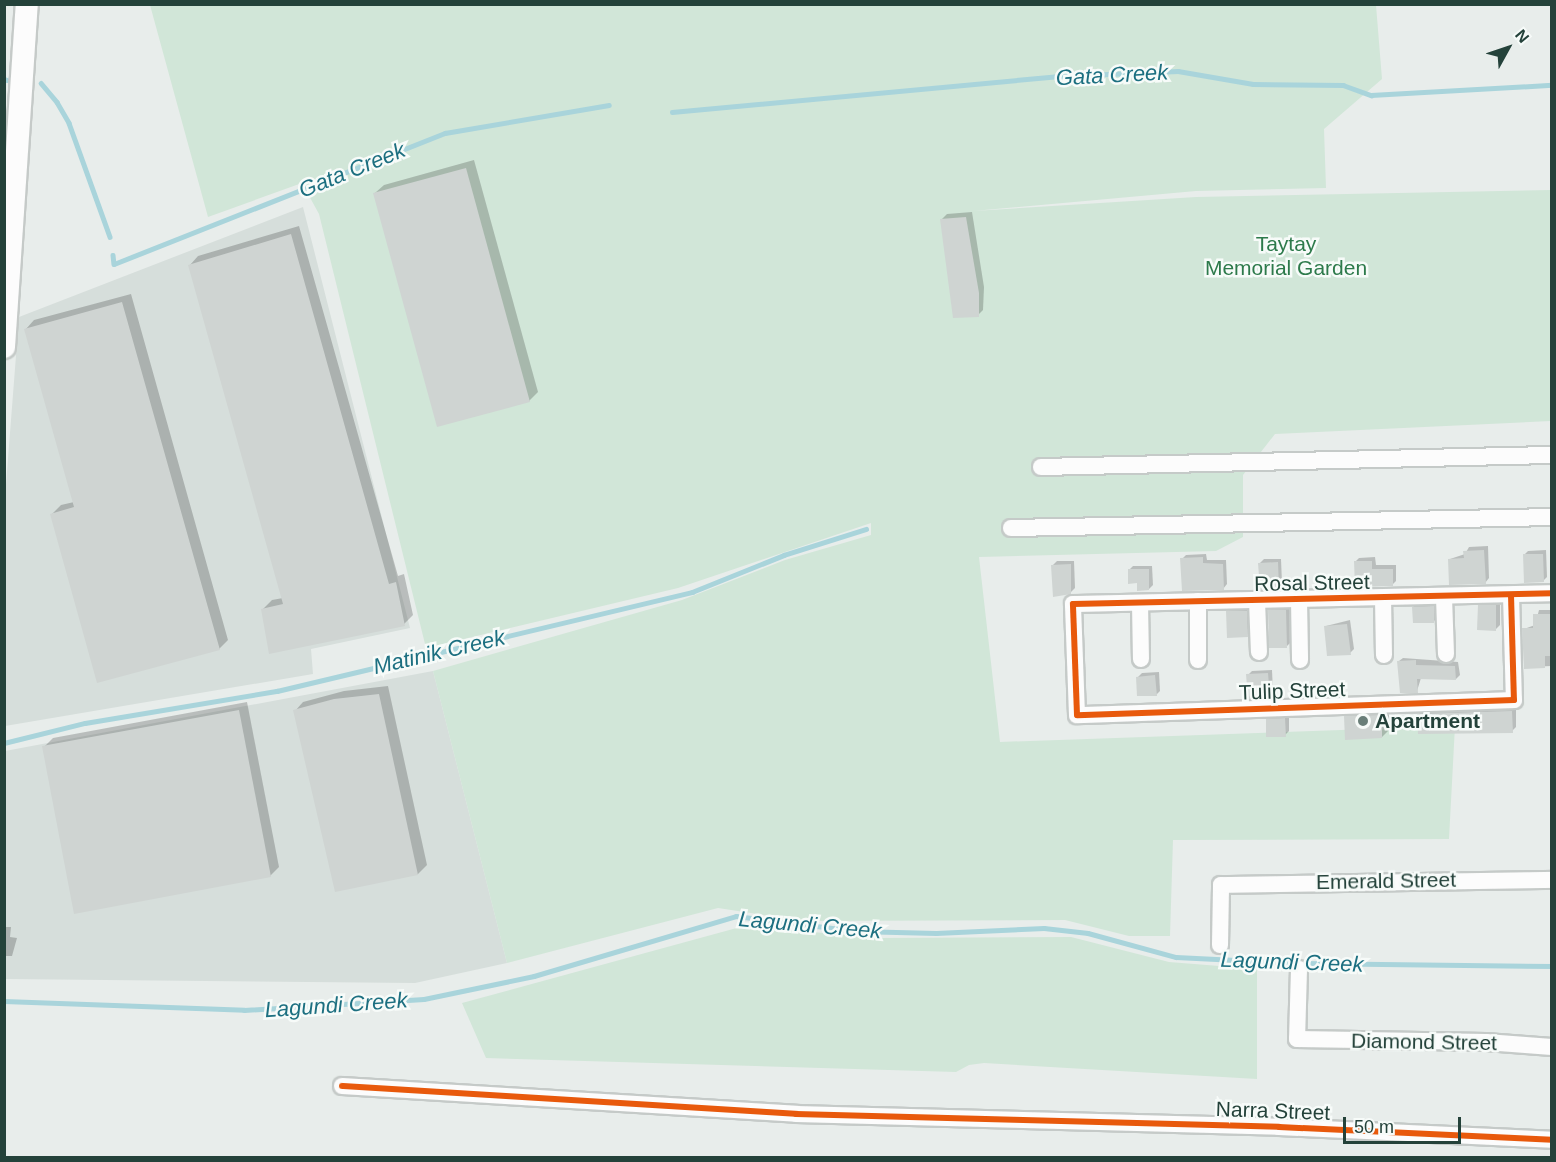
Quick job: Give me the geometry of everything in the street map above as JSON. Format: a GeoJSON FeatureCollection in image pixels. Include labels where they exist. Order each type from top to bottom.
{"type":"FeatureCollection","features":[{"type":"Feature","properties":{"kind":"main road"},"geometry":{"type":"LineString","coordinates":[[4,347],[27,4]]}},
{"type":"Feature","properties":{"kind":"street"},"geometry":{"type":"LineString","coordinates":[[1041,467],[1551,455]]}},
{"type":"Feature","properties":{"kind":"street"},"geometry":{"type":"LineString","coordinates":[[1011,528],[1551,517]]}},
{"type":"Feature","properties":{"kind":"street","name":"Rosal Street"},"geometry":{"type":"LineString","coordinates":[[1073,604],[1551,593]]}},
{"type":"Feature","properties":{"kind":"street","name":"Tulip Street"},"geometry":{"type":"LineString","coordinates":[[1073,604],[1077,715],[1514,700],[1511,595]]}},
{"type":"Feature","properties":{"kind":"street"},"geometry":{"type":"LineString","coordinates":[[1444,597],[1446,654]]}},
{"type":"Feature","properties":{"kind":"street"},"geometry":{"type":"LineString","coordinates":[[1383,598],[1384,655]]}},
{"type":"Feature","properties":{"kind":"street"},"geometry":{"type":"LineString","coordinates":[[1299,600],[1300,660]]}},
{"type":"Feature","properties":{"kind":"street"},"geometry":{"type":"LineString","coordinates":[[1198,601],[1198,660]]}},
{"type":"Feature","properties":{"kind":"street"},"geometry":{"type":"LineString","coordinates":[[1257,601],[1259,652]]}},
{"type":"Feature","properties":{"kind":"street"},"geometry":{"type":"LineString","coordinates":[[1140,603],[1141,658]]}},
{"type":"Feature","properties":{"kind":"street","name":"Emerald Street"},"geometry":{"type":"LineString","coordinates":[[1220,945],[1221,885],[1551,880]]}},
{"type":"Feature","properties":{"kind":"street","name":"Diamond Street"},"geometry":{"type":"LineString","coordinates":[[1299,969],[1297,1039],[1486,1042],[1551,1047]]}},
{"type":"Feature","properties":{"kind":"street","name":"Narra Street"},"geometry":{"type":"LineString","coordinates":[[342,1086],[728,1111],[993,1121],[1279,1127],[1551,1140]]}},
{"type":"Feature","properties":{"kind":"shaded area"},"geometry":{"type":"Polygon","coordinates":[[[303,207],[410,628],[311,649],[313,674],[5,726],[4,510],[19,317],[303,207]]]}},
{"type":"Feature","properties":{"kind":"shaded area"},"geometry":{"type":"Polygon","coordinates":[[[433,671],[507,963],[415,983],[5,979],[5,751],[433,671]]]}},
{"type":"Feature","properties":{"kind":"green space","name":"Taytay Memorial Garden"},"geometry":{"type":"Polygon","coordinates":[[[150,5],[1376,5],[1382,79],[1324,129],[1326,188],[1196,191],[973,211],[1196,197],[1551,190],[1551,421],[1275,434],[1243,475],[1243,537],[1216,551],[979,557],[1000,742],[1455,726],[1449,839],[1173,840],[1170,936],[1129,936],[1065,920],[803,921],[718,908],[507,963],[433,671],[682,600],[785,560],[871,535],[871,523],[678,588],[426,648],[319,214],[302,183],[208,217],[150,5]]]}},
{"type":"Feature","properties":{"kind":"green space"},"geometry":{"type":"Polygon","coordinates":[[[744,926],[880,938],[1071,937],[1169,962],[1257,969],[1257,1079],[984,1063],[969,1065],[956,1072],[486,1058],[462,1003],[744,926]]]}},
{"type":"Feature","properties":{"kind":"building"},"geometry":{"type":"Polygon","coordinates":[[[466,168],[530,402],[437,427],[373,193],[466,168]]]}},
{"type":"Feature","properties":{"kind":"building"},"geometry":{"type":"Polygon","coordinates":[[[966,217],[979,293],[979,317],[953,318],[940,219],[966,217]]]}},
{"type":"Feature","properties":{"kind":"building"},"geometry":{"type":"Polygon","coordinates":[[[291,234],[389,584],[396,582],[405,626],[269,654],[261,609],[283,604],[188,265],[291,234]]]}},
{"type":"Feature","properties":{"kind":"building"},"geometry":{"type":"Polygon","coordinates":[[[122,302],[220,650],[97,683],[50,514],[74,507],[24,329],[122,302]]]}},
{"type":"Feature","properties":{"kind":"building"},"geometry":{"type":"Polygon","coordinates":[[[1484,550],[1486,584],[1449,585],[1448,559],[1464,558],[1463,551],[1484,550]]]}},
{"type":"Feature","properties":{"kind":"building"},"geometry":{"type":"Polygon","coordinates":[[[1523,554],[1543,554],[1544,582],[1524,583],[1523,554]]]}},
{"type":"Feature","properties":{"kind":"building"},"geometry":{"type":"Polygon","coordinates":[[[1203,557],[1203,563],[1223,564],[1224,590],[1182,591],[1180,558],[1203,557]]]}},
{"type":"Feature","properties":{"kind":"building"},"geometry":{"type":"Polygon","coordinates":[[[1354,561],[1372,561],[1372,569],[1393,569],[1393,586],[1355,587],[1354,561]]]}},
{"type":"Feature","properties":{"kind":"building"},"geometry":{"type":"Polygon","coordinates":[[[1278,562],[1279,589],[1260,589],[1258,563],[1278,562]]]}},
{"type":"Feature","properties":{"kind":"building"},"geometry":{"type":"Polygon","coordinates":[[[1071,564],[1071,594],[1053,597],[1051,565],[1071,564]]]}},
{"type":"Feature","properties":{"kind":"building"},"geometry":{"type":"Polygon","coordinates":[[[1128,569],[1149,569],[1149,590],[1137,591],[1137,583],[1128,584],[1128,569]]]}},
{"type":"Feature","properties":{"kind":"building"},"geometry":{"type":"Polygon","coordinates":[[[1478,605],[1496,605],[1496,631],[1477,630],[1478,605]]]}},
{"type":"Feature","properties":{"kind":"building"},"geometry":{"type":"Polygon","coordinates":[[[1434,606],[1434,623],[1413,623],[1412,607],[1434,606]]]}},
{"type":"Feature","properties":{"kind":"building"},"geometry":{"type":"Polygon","coordinates":[[[1268,610],[1286,610],[1287,648],[1269,648],[1268,610]]]}},
{"type":"Feature","properties":{"kind":"building"},"geometry":{"type":"Polygon","coordinates":[[[1226,611],[1247,611],[1248,637],[1227,638],[1226,611]]]}},
{"type":"Feature","properties":{"kind":"building"},"geometry":{"type":"Polygon","coordinates":[[[1533,614],[1551,614],[1551,656],[1545,656],[1545,668],[1524,669],[1522,628],[1533,628],[1533,614]]]}},
{"type":"Feature","properties":{"kind":"building"},"geometry":{"type":"Polygon","coordinates":[[[1347,624],[1351,655],[1327,656],[1324,626],[1347,624]]]}},
{"type":"Feature","properties":{"kind":"building"},"geometry":{"type":"Polygon","coordinates":[[[1416,660],[1416,665],[1455,666],[1456,680],[1417,679],[1418,693],[1400,693],[1397,661],[1416,660]]]}},
{"type":"Feature","properties":{"kind":"building"},"geometry":{"type":"Polygon","coordinates":[[[1268,673],[1270,698],[1248,699],[1246,674],[1268,673]]]}},
{"type":"Feature","properties":{"kind":"building"},"geometry":{"type":"Polygon","coordinates":[[[1155,675],[1157,696],[1137,696],[1136,677],[1155,675]]]}},
{"type":"Feature","properties":{"kind":"building"},"geometry":{"type":"Polygon","coordinates":[[[379,694],[418,875],[335,892],[293,710],[334,699],[379,694]]]}},
{"type":"Feature","properties":{"kind":"building"},"geometry":{"type":"Polygon","coordinates":[[[239,710],[271,877],[74,914],[42,746],[239,710]]]}},
{"type":"Feature","properties":{"kind":"building"},"geometry":{"type":"Polygon","coordinates":[[[1512,711],[1513,733],[1418,734],[1417,714],[1512,711]]]}},
{"type":"Feature","properties":{"kind":"building","name":"Apartment"},"geometry":{"type":"Polygon","coordinates":[[[1382,715],[1382,738],[1345,740],[1344,716],[1382,715]]]}},
{"type":"Feature","properties":{"kind":"building"},"geometry":{"type":"Polygon","coordinates":[[[1285,718],[1286,737],[1266,737],[1266,719],[1285,718]]]}},
{"type":"Feature","properties":{"kind":"waterway","name":"Gata Creek"},"geometry":{"type":"LineString","coordinates":[[672,112],[1062,76],[1178,71],[1253,84],[1343,85],[1371,95],[1552,85]]}},
{"type":"Feature","properties":{"kind":"waterway","name":"Gata Creek"},"geometry":{"type":"LineString","coordinates":[[41,83],[57,102],[69,123],[110,237]]}},
{"type":"Feature","properties":{"kind":"waterway","name":"Gata Creek"},"geometry":{"type":"LineString","coordinates":[[113,255],[114,264],[445,133],[609,105]]}},
{"type":"Feature","properties":{"kind":"waterway","name":"Matinik Creek"},"geometry":{"type":"LineString","coordinates":[[4,743],[85,723],[277,691],[692,592],[784,555],[866,529]]}},
{"type":"Feature","properties":{"kind":"waterway","name":"Lagundi Creek"},"geometry":{"type":"LineString","coordinates":[[4,1001],[244,1010],[424,999],[534,976],[736,916],[856,931],[936,933],[1044,928],[1088,933],[1176,957],[1300,963],[1552,966]]}},
{"type":"Feature","properties":{"kind":"cycle path"},"geometry":{"type":"LineString","coordinates":[[1511,595],[1514,700],[1077,715],[1073,604],[1552,593]]}},
{"type":"Feature","properties":{"kind":"cycle path"},"geometry":{"type":"LineString","coordinates":[[342,1086],[796,1114],[1279,1127],[1552,1140]]}},
{"type":"Feature","properties":{"kind":"place","name":"Apartment"},"geometry":{"type":"Point","coordinates":[1363,721]}}]}
